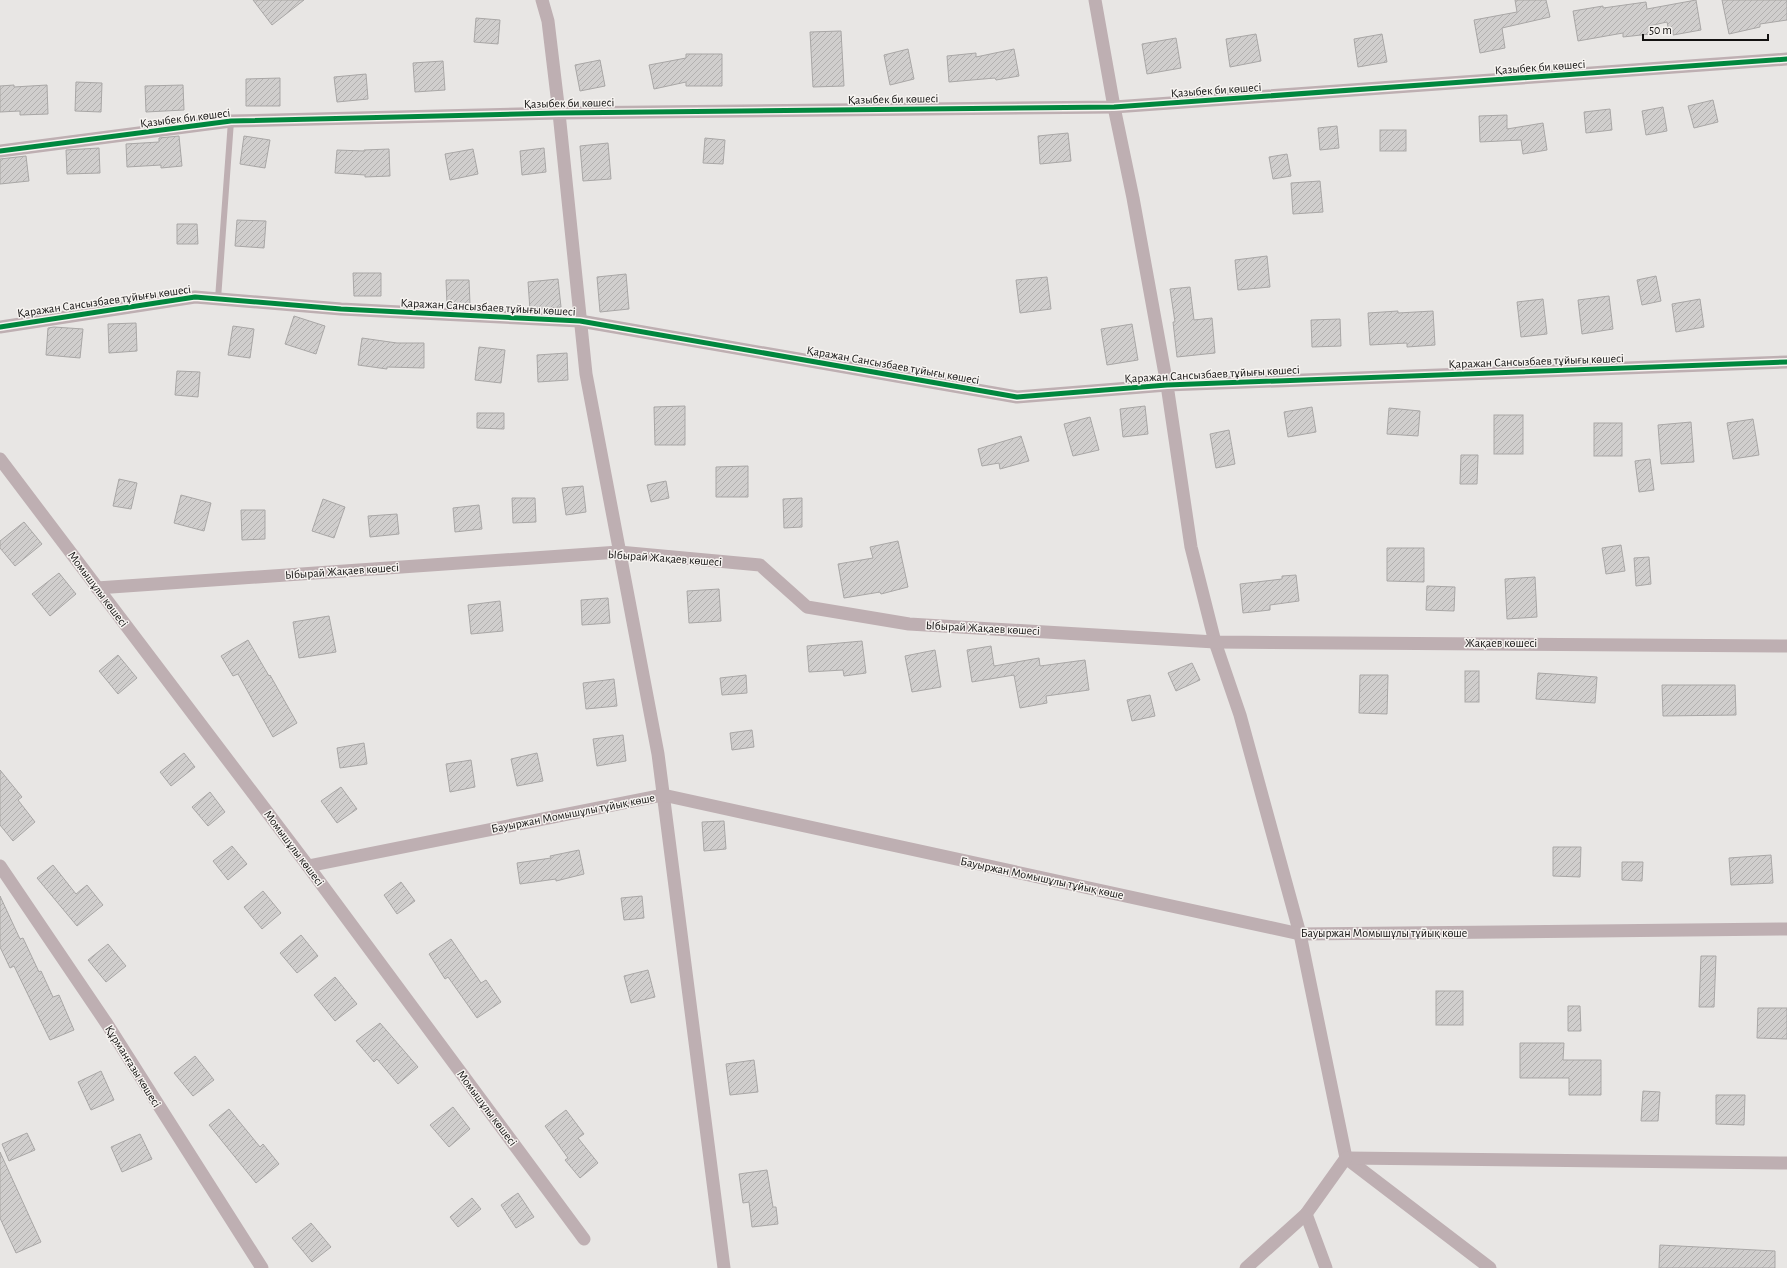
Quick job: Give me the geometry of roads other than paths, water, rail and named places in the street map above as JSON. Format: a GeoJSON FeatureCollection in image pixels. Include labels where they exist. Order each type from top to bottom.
{"type":"FeatureCollection","features":[{"type":"Feature","properties":{"kind":"street"},"geometry":{"type":"LineString","coordinates":[[542,0],[548,20],[559,113],[586,374],[658,754],[724,1268]]}},
{"type":"Feature","properties":{"kind":"street"},"geometry":{"type":"LineString","coordinates":[[1095,0],[1167,385],[1191,547],[1215,642],[1240,715],[1300,934],[1346,1158],[1490,1268]]}},
{"type":"Feature","properties":{"kind":"street","name":"Қазыбек би көшесі"},"geometry":{"type":"LineString","coordinates":[[0,151],[231,121],[559,113],[1114,107],[1787,59]]}},
{"type":"Feature","properties":{"kind":"street","name":"Қаражан Сансызбаев тұйығы көшесі"},"geometry":{"type":"LineString","coordinates":[[0,327],[195,297],[341,309],[580,321],[1016,397],[1167,385],[1787,362]]}},
{"type":"Feature","properties":{"kind":"street","name":"Момышұлы көшесі"},"geometry":{"type":"LineString","coordinates":[[0,459],[308,866],[584,1239]]}},
{"type":"Feature","properties":{"kind":"street","name":"Ыбырай Жақаев көшесі"},"geometry":{"type":"LineString","coordinates":[[98,588],[619,552],[760,565],[807,607],[909,624],[1215,642]]}},
{"type":"Feature","properties":{"kind":"street","name":"Жақаев көшесі"},"geometry":{"type":"LineString","coordinates":[[1215,642],[1787,646]]}},
{"type":"Feature","properties":{"kind":"street","name":"Бауыржан Момышұлы тұйық көше"},"geometry":{"type":"LineString","coordinates":[[308,866],[663,795],[1300,934],[1787,929]]}},
{"type":"Feature","properties":{"kind":"street","name":"Құрманғазы көшесі"},"geometry":{"type":"LineString","coordinates":[[0,866],[107,1024],[262,1268]]}},
{"type":"Feature","properties":{"kind":"street"},"geometry":{"type":"LineString","coordinates":[[1346,1158],[1787,1163]]}},
{"type":"Feature","properties":{"kind":"street"},"geometry":{"type":"LineString","coordinates":[[1246,1268],[1306,1214],[1346,1158]]}},
{"type":"Feature","properties":{"kind":"street"},"geometry":{"type":"LineString","coordinates":[[1306,1214],[1326,1268]]}},
{"type":"Feature","properties":{"kind":"lane"},"geometry":{"type":"LineString","coordinates":[[218,299],[231,121]]}}]}
